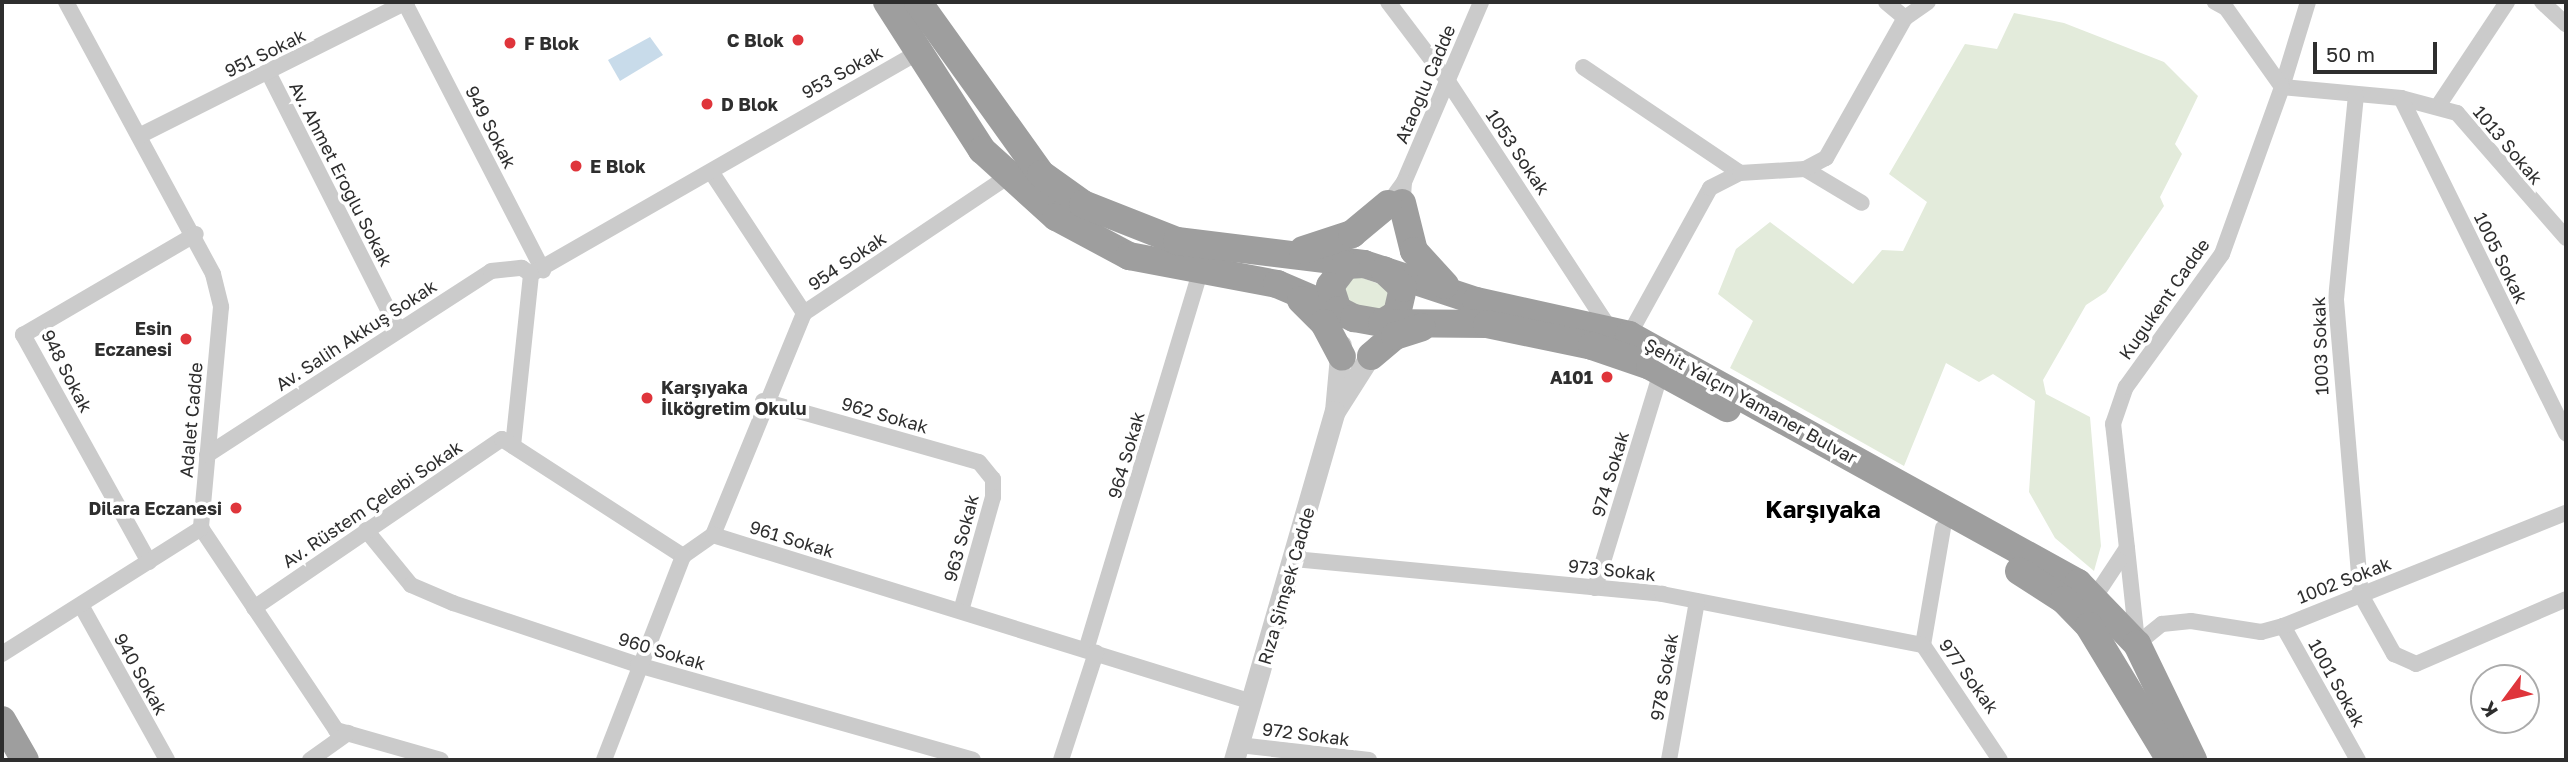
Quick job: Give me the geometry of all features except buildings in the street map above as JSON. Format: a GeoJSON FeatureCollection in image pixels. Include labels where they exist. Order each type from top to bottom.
{"type":"FeatureCollection","features":[{"type":"Feature","properties":{"kind":"highway","name":"Şehit Yalçın Yamaner Bulvar"},"geometry":{"type":"LineString","coordinates":[[887,2],[917,53],[982,150],[1007,177],[1090,239],[1129,257],[1286,287],[1367,292],[1452,292],[1619,332],[2096,595],[2137,643],[2193,760]]}},
{"type":"Feature","properties":{"kind":"highway","name":"Şehit Yalçın Yamaner Bulvar"},"geometry":{"type":"LineString","coordinates":[[918,2],[997,118],[1041,174],[1062,189],[1133,228],[1177,241],[1279,253],[1367,292],[1453,322],[1592,346],[1661,372],[1943,528],[2076,611],[2099,638],[2170,760]]}},
{"type":"Feature","properties":{"kind":"highway"},"geometry":{"type":"LineString","coordinates":[[1279,253],[1330,244],[1398,196],[1414,251],[1452,292]]}},
{"type":"Feature","properties":{"kind":"highway"},"geometry":{"type":"LineString","coordinates":[[1286,287],[1324,323],[1342,358]]}},
{"type":"Feature","properties":{"kind":"highway"},"geometry":{"type":"LineString","coordinates":[[1371,356],[1409,330],[1453,322]]}},
{"type":"Feature","properties":{"kind":"highway"},"geometry":{"type":"LineString","coordinates":[[2,720],[25,760]]}},
{"type":"Feature","properties":{"kind":"street","name":"Adalet Cadde"},"geometry":{"type":"LineString","coordinates":[[66,2],[196,234],[221,307],[201,528]]}},
{"type":"Feature","properties":{"kind":"street","name":"951 Sokak"},"geometry":{"type":"LineString","coordinates":[[139,136],[269,74],[406,2]]}},
{"type":"Feature","properties":{"kind":"street","name":"949 Sokak"},"geometry":{"type":"LineString","coordinates":[[406,2],[537,272]]}},
{"type":"Feature","properties":{"kind":"street","name":"1053 Sokak"},"geometry":{"type":"LineString","coordinates":[[1388,2],[1447,80],[1619,332]]}},
{"type":"Feature","properties":{"kind":"street","name":"Ataoğlu Cadde"},"geometry":{"type":"LineString","coordinates":[[1367,292],[1398,196],[1481,2]]}},
{"type":"Feature","properties":{"kind":"street"},"geometry":{"type":"LineString","coordinates":[[1886,2],[1905,18]]}},
{"type":"Feature","properties":{"kind":"street"},"geometry":{"type":"LineString","coordinates":[[1619,332],[1710,188],[1740,173],[1805,169],[1826,158],[1905,18],[1928,2]]}},
{"type":"Feature","properties":{"kind":"street"},"geometry":{"type":"LineString","coordinates":[[2215,2],[2227,8],[2282,87]]}},
{"type":"Feature","properties":{"kind":"street","name":"Kuğukent Cadde"},"geometry":{"type":"LineString","coordinates":[[2137,643],[2113,424],[2126,387],[2222,254],[2282,87],[2308,2]]}},
{"type":"Feature","properties":{"kind":"street"},"geometry":{"type":"LineString","coordinates":[[2438,106],[2507,2]]}},
{"type":"Feature","properties":{"kind":"street"},"geometry":{"type":"LineString","coordinates":[[2542,2],[2566,24]]}},
{"type":"Feature","properties":{"kind":"street","name":"953 Sokak"},"geometry":{"type":"LineString","coordinates":[[537,272],[917,53]]}},
{"type":"Feature","properties":{"kind":"street"},"geometry":{"type":"LineString","coordinates":[[1583,67],[1740,173]]}},
{"type":"Feature","properties":{"kind":"street","name":"Av. Ahmet Eroğlu Sokak"},"geometry":{"type":"LineString","coordinates":[[269,74],[398,329]]}},
{"type":"Feature","properties":{"kind":"street","name":"1013 Sokak"},"geometry":{"type":"LineString","coordinates":[[2282,87],[2401,98],[2457,113],[2566,238]]}},
{"type":"Feature","properties":{"kind":"street","name":"1003 Sokak"},"geometry":{"type":"LineString","coordinates":[[2356,95],[2336,300],[2361,595]]}},
{"type":"Feature","properties":{"kind":"street","name":"1005 Sokak"},"geometry":{"type":"LineString","coordinates":[[2401,98],[2566,434]]}},
{"type":"Feature","properties":{"kind":"street"},"geometry":{"type":"LineString","coordinates":[[1805,169],[1861,203]]}},
{"type":"Feature","properties":{"kind":"street"},"geometry":{"type":"LineString","coordinates":[[712,173],[804,313]]}},
{"type":"Feature","properties":{"kind":"street","name":"954 Sokak"},"geometry":{"type":"LineString","coordinates":[[713,535],[764,401],[804,313],[1007,177]]}},
{"type":"Feature","properties":{"kind":"street","name":"Ataoğlu Cadde"},"geometry":{"type":"LineString","coordinates":[[1367,292],[1398,196]]}},
{"type":"Feature","properties":{"kind":"street","name":"948 Sokak"},"geometry":{"type":"LineString","coordinates":[[149,562],[23,335],[196,234]]}},
{"type":"Feature","properties":{"kind":"street","name":"Av. Salih Akkuş Sokak"},"geometry":{"type":"LineString","coordinates":[[207,455],[491,271],[522,268],[537,272]]}},
{"type":"Feature","properties":{"kind":"street","name":"964 Sokak"},"geometry":{"type":"LineString","coordinates":[[1061,760],[1201,270]]}},
{"type":"Feature","properties":{"kind":"street"},"geometry":{"type":"LineString","coordinates":[[537,272],[513,446],[683,555]]}},
{"type":"Feature","properties":{"kind":"street","name":"Rıza Şimşek Cadde"},"geometry":{"type":"LineString","coordinates":[[1335,411],[1371,356],[1367,292]]}},
{"type":"Feature","properties":{"kind":"street","name":"Rıza Şimşek Cadde"},"geometry":{"type":"LineString","coordinates":[[1236,753],[1335,411],[1342,358],[1367,292]]}},
{"type":"Feature","properties":{"kind":"street","name":"974 Sokak"},"geometry":{"type":"LineString","coordinates":[[1595,588],[1661,372]]}},
{"type":"Feature","properties":{"kind":"street","name":"962 Sokak"},"geometry":{"type":"LineString","coordinates":[[764,401],[979,462],[990,474]]}},
{"type":"Feature","properties":{"kind":"street","name":"Av. Rüstem Çelebi Sokak"},"geometry":{"type":"LineString","coordinates":[[254,608],[502,439],[513,446]]}},
{"type":"Feature","properties":{"kind":"street","name":"963 Sokak"},"geometry":{"type":"LineString","coordinates":[[961,611],[993,497],[990,474]]}},
{"type":"Feature","properties":{"kind":"street","name":"1002 Sokak"},"geometry":{"type":"LineString","coordinates":[[2137,643],[2162,624],[2191,621],[2261,632],[2283,626],[2565,517]]}},
{"type":"Feature","properties":{"kind":"street"},"geometry":{"type":"LineString","coordinates":[[2,654],[82,607],[201,528],[336,730],[408,755],[441,760]]}},
{"type":"Feature","properties":{"kind":"street","name":"977 Sokak"},"geometry":{"type":"LineString","coordinates":[[1943,528],[1923,645],[2000,760]]}},
{"type":"Feature","properties":{"kind":"street","name":"960 Sokak"},"geometry":{"type":"LineString","coordinates":[[366,530],[411,585],[638,665],[973,760]]}},
{"type":"Feature","properties":{"kind":"street"},"geometry":{"type":"LineString","coordinates":[[604,760],[638,665],[683,555],[713,535]]}},
{"type":"Feature","properties":{"kind":"street","name":"961 Sokak"},"geometry":{"type":"LineString","coordinates":[[713,535],[1252,702]]}},
{"type":"Feature","properties":{"kind":"street"},"geometry":{"type":"LineString","coordinates":[[2096,595],[2127,548]]}},
{"type":"Feature","properties":{"kind":"street","name":"973 Sokak"},"geometry":{"type":"LineString","coordinates":[[1294,559],[1595,588],[1697,601],[1923,645]]}},
{"type":"Feature","properties":{"kind":"street"},"geometry":{"type":"LineString","coordinates":[[2361,595],[2394,654],[2416,664],[2566,599]]}},
{"type":"Feature","properties":{"kind":"street","name":"978 Sokak"},"geometry":{"type":"LineString","coordinates":[[1669,760],[1697,601]]}},
{"type":"Feature","properties":{"kind":"street","name":"940 Sokak"},"geometry":{"type":"LineString","coordinates":[[82,607],[167,760]]}},
{"type":"Feature","properties":{"kind":"street","name":"1001 Sokak"},"geometry":{"type":"LineString","coordinates":[[2283,626],[2358,760]]}},
{"type":"Feature","properties":{"kind":"street"},"geometry":{"type":"LineString","coordinates":[[310,760],[348,733]]}},
{"type":"Feature","properties":{"kind":"street","name":"972 Sokak"},"geometry":{"type":"LineString","coordinates":[[1236,753],[1369,760]]}},
{"type":"Feature","properties":{"kind":"green space"},"geometry":{"type":"Polygon","coordinates":[[[2014,13],[2064,23],[2164,62],[2198,96],[2175,144],[2182,154],[2160,197],[2164,206],[2106,292],[2086,305],[2043,380],[2046,394],[2090,417],[2101,546],[2094,571],[2055,538],[2029,492],[2035,401],[1993,374],[1979,382],[1946,363],[1904,466],[1730,368],[1753,321],[1718,294],[1736,249],[1770,222],[1853,284],[1882,250],[1903,251],[1927,202],[1889,174],[1965,44],[1997,49],[2014,13]]]}},
{"type":"Feature","properties":{"kind":"green space"},"geometry":{"type":"Polygon","coordinates":[[[1357,276],[1390,288],[1384,311],[1350,307],[1343,284],[1357,276]]]}},
{"type":"Feature","properties":{"kind":"water"},"geometry":{"type":"Polygon","coordinates":[[[650,37],[663,55],[620,81],[608,60],[650,37]]]}},
{"type":"Feature","properties":{"kind":"place","name":"C Blok"},"geometry":{"type":"Point","coordinates":[798,40]}},
{"type":"Feature","properties":{"kind":"place","name":"F Blok"},"geometry":{"type":"Point","coordinates":[510,43]}},
{"type":"Feature","properties":{"kind":"place","name":"D Blok"},"geometry":{"type":"Point","coordinates":[707,104]}},
{"type":"Feature","properties":{"kind":"place","name":"E Blok"},"geometry":{"type":"Point","coordinates":[576,166]}},
{"type":"Feature","properties":{"kind":"place","name":"Esin Eczanesi"},"geometry":{"type":"Point","coordinates":[186,339]}},
{"type":"Feature","properties":{"kind":"place","name":"A101"},"geometry":{"type":"Point","coordinates":[1607,377]}},
{"type":"Feature","properties":{"kind":"place","name":"Karşıyaka İlköğretim Okulu"},"geometry":{"type":"Point","coordinates":[647,398]}},
{"type":"Feature","properties":{"kind":"place","name":"Dilara Eczanesi"},"geometry":{"type":"Point","coordinates":[236,508]}},
{"type":"Feature","properties":{"kind":"district","name":"Karşıyaka"},"geometry":{"type":"Point","coordinates":[1823,509]}}]}
